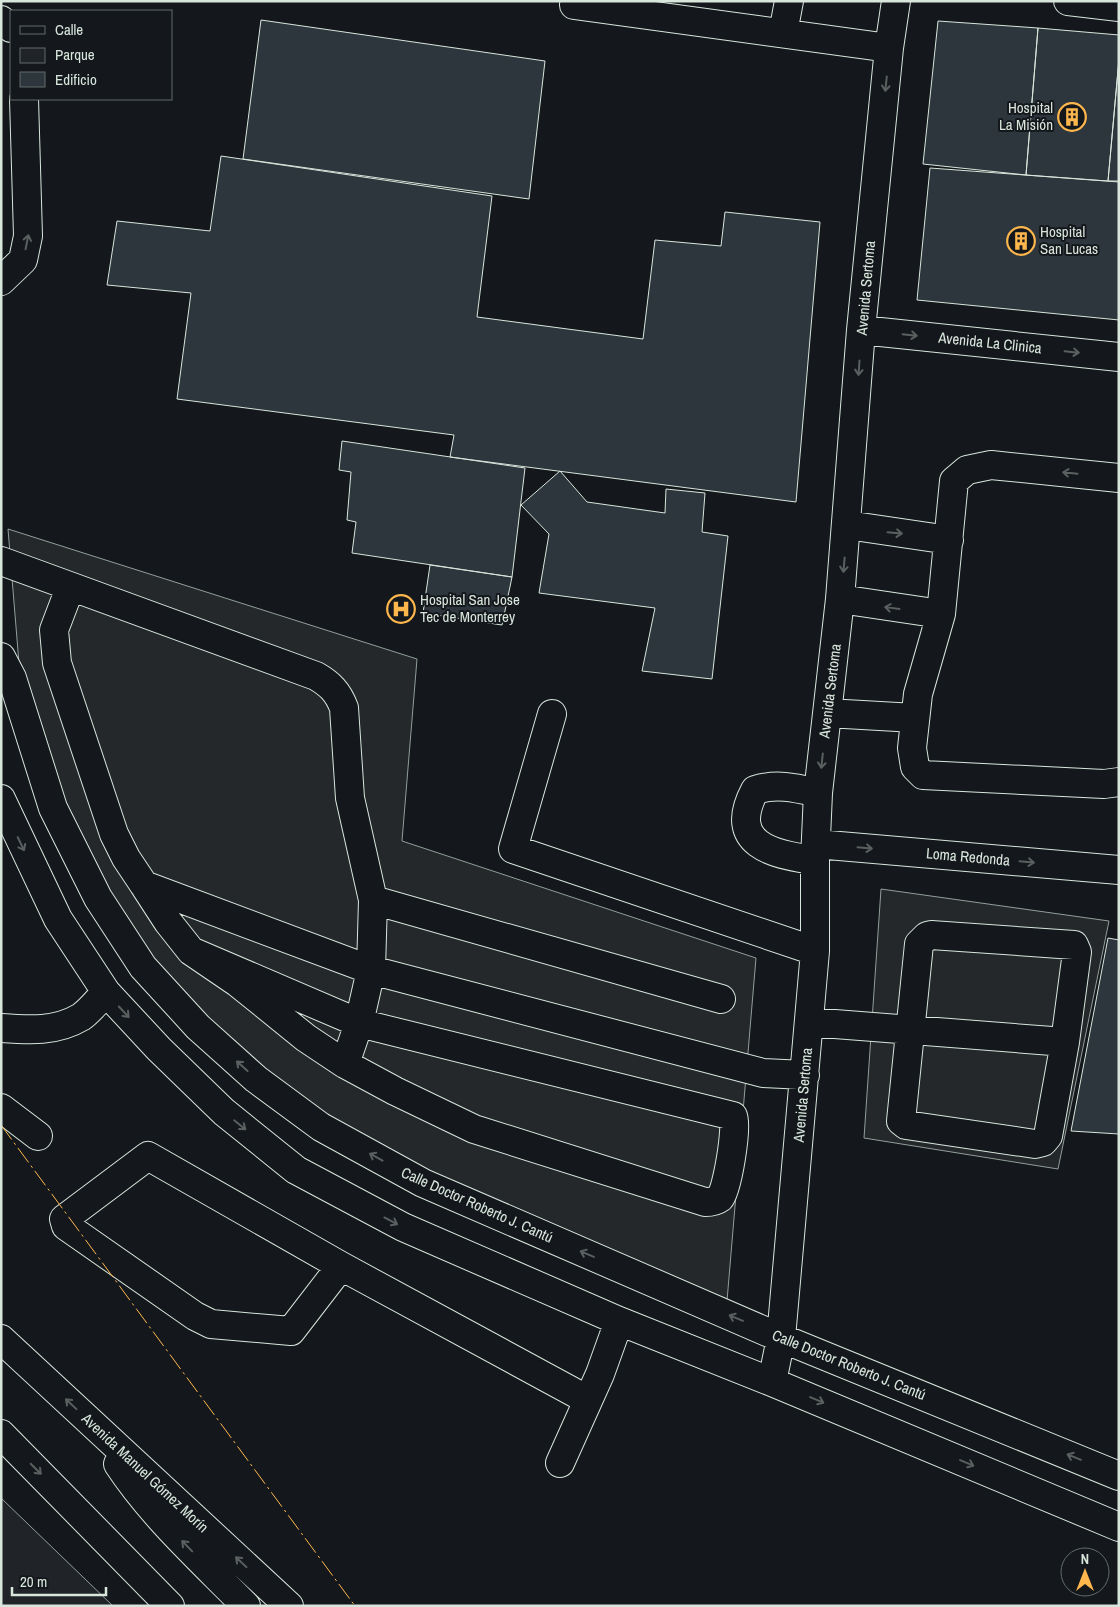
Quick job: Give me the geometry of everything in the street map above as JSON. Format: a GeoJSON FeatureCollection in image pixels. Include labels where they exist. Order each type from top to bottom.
{"type":"FeatureCollection","features":[{"type":"Feature","properties":{"kind":"main road"},"geometry":{"type":"LineString","coordinates":[[783,33],[789,1]]}},
{"type":"Feature","properties":{"kind":"main road","name":"Avenida Sertoma"},"geometry":{"type":"LineString","coordinates":[[772,1382],[781,1338],[815,951],[818,793],[840,599],[862,330],[889,48],[896,1]]}},
{"type":"Feature","properties":{"kind":"main road"},"geometry":{"type":"LineString","coordinates":[[1068,1],[1119,7]]}},
{"type":"Feature","properties":{"kind":"main road"},"geometry":{"type":"LineString","coordinates":[[574,5],[889,48]]}},
{"type":"Feature","properties":{"kind":"main road"},"geometry":{"type":"LineString","coordinates":[[1,281],[22,260],[28,236],[24,100]]}},
{"type":"Feature","properties":{"kind":"main road","name":"Avenida La Clinica"},"geometry":{"type":"LineString","coordinates":[[862,330],[1119,357]]}},
{"type":"Feature","properties":{"kind":"main road"},"geometry":{"type":"LineString","coordinates":[[1119,478],[991,465],[967,470],[954,481],[941,614],[918,694],[912,758],[915,767],[923,775],[1104,784],[1119,782]]}},
{"type":"Feature","properties":{"kind":"main road"},"geometry":{"type":"LineString","coordinates":[[847,525],[949,540]]}},
{"type":"Feature","properties":{"kind":"main road"},"geometry":{"type":"LineString","coordinates":[[1,561],[328,682],[340,696],[344,708],[350,798],[373,900],[371,970],[359,1023],[345,1064]]}},
{"type":"Feature","properties":{"kind":"main road"},"geometry":{"type":"LineString","coordinates":[[70,588],[54,630],[57,663],[114,834],[126,858],[168,922],[191,951],[238,983],[306,1038],[345,1064],[395,1091],[474,1129],[705,1202],[717,1200],[724,1192],[736,1128],[734,1116],[359,1023],[191,951]]}},
{"type":"Feature","properties":{"kind":"main road"},"geometry":{"type":"LineString","coordinates":[[840,599],[941,614]]}},
{"type":"Feature","properties":{"kind":"main road","name":"Calle Doctor Roberto J. Cantú"},"geometry":{"type":"LineString","coordinates":[[1,657],[12,678],[52,808],[98,898],[144,967],[198,1027],[256,1079],[321,1126],[424,1184],[781,1338],[1119,1476]]}},
{"type":"Feature","properties":{"kind":"main road"},"geometry":{"type":"LineString","coordinates":[[827,713],[915,718]]}},
{"type":"Feature","properties":{"kind":"main road"},"geometry":{"type":"LineString","coordinates":[[552,714],[513,849],[815,951]]}},
{"type":"Feature","properties":{"kind":"main road"},"geometry":{"type":"LineString","coordinates":[[816,852],[784,856],[763,849],[749,833],[746,820],[747,804],[754,790],[769,786],[789,786],[818,793]]}},
{"type":"Feature","properties":{"kind":"main road"},"geometry":{"type":"LineString","coordinates":[[1,799],[58,919],[106,992],[158,1049],[224,1112],[296,1170],[403,1227],[619,1321],[772,1382],[1119,1527]]}},
{"type":"Feature","properties":{"kind":"main road","name":"Loma Redonda"},"geometry":{"type":"LineString","coordinates":[[816,852],[1119,870]]}},
{"type":"Feature","properties":{"kind":"main road"},"geometry":{"type":"LineString","coordinates":[[144,885],[371,970],[764,1073],[805,1075]]}},
{"type":"Feature","properties":{"kind":"main road"},"geometry":{"type":"LineString","coordinates":[[373,900],[721,999]]}},
{"type":"Feature","properties":{"kind":"main road"},"geometry":{"type":"LineString","coordinates":[[927,936],[1071,944],[1077,952],[1047,1140],[1035,1144],[903,1124],[900,1118],[910,1030],[919,944],[927,936]]}},
{"type":"Feature","properties":{"kind":"main road"},"geometry":{"type":"LineString","coordinates":[[1,1028],[32,1030],[59,1027],[82,1016],[106,992]]}},
{"type":"Feature","properties":{"kind":"main road"},"geometry":{"type":"LineString","coordinates":[[809,1022],[1064,1042]]}},
{"type":"Feature","properties":{"kind":"main road"},"geometry":{"type":"LineString","coordinates":[[1,1108],[38,1136]]}},
{"type":"Feature","properties":{"kind":"main road"},"geometry":{"type":"LineString","coordinates":[[341,1266],[291,1332],[212,1324],[180,1308],[66,1226],[64,1219],[148,1156],[341,1266],[588,1400]]}},
{"type":"Feature","properties":{"kind":"main road"},"geometry":{"type":"LineString","coordinates":[[560,1463],[600,1374],[619,1321]]}},
{"type":"Feature","properties":{"kind":"main road","name":"Avenida Manuel Gómez Morín"},"geometry":{"type":"LineString","coordinates":[[1,1339],[289,1606]]}},
{"type":"Feature","properties":{"kind":"main road"},"geometry":{"type":"LineString","coordinates":[[92,1424],[135,1489],[169,1528],[246,1606]]}},
{"type":"Feature","properties":{"kind":"main road"},"geometry":{"type":"LineString","coordinates":[[1,1434],[170,1606]]}},
{"type":"Feature","properties":{"kind":"green space"},"geometry":{"type":"Polygon","coordinates":[[[1,1498],[113,1606],[1,1606],[1,1498]]]}},
{"type":"Feature","properties":{"kind":"shaded area"},"geometry":{"type":"Polygon","coordinates":[[[8,529],[417,659],[402,841],[756,958],[727,1301],[397,1164],[244,1059],[174,994],[79,843],[21,688],[8,529]]]}},
{"type":"Feature","properties":{"kind":"shaded area"},"geometry":{"type":"Polygon","coordinates":[[[881,889],[1109,921],[1058,1169],[864,1138],[881,889]]]}},
{"type":"Feature","properties":{"kind":"building"},"geometry":{"type":"Polygon","coordinates":[[[261,20],[545,61],[529,199],[243,159],[261,20]]]}},
{"type":"Feature","properties":{"kind":"building"},"geometry":{"type":"Polygon","coordinates":[[[938,21],[1038,28],[1026,175],[923,164],[938,21]]]}},
{"type":"Feature","properties":{"kind":"building","name":"Hospital La Misión"},"geometry":{"type":"Polygon","coordinates":[[[1038,28],[1119,35],[1119,59],[1108,181],[1026,175],[1038,28]]]}},
{"type":"Feature","properties":{"kind":"building"},"geometry":{"type":"Polygon","coordinates":[[[1119,59],[1119,181],[1108,181],[1119,59]]]}},
{"type":"Feature","properties":{"kind":"building"},"geometry":{"type":"Polygon","coordinates":[[[221,156],[492,196],[477,317],[643,339],[655,240],[721,246],[725,212],[820,222],[796,502],[450,457],[454,435],[177,399],[191,293],[107,285],[117,221],[210,231],[221,156]]]}},
{"type":"Feature","properties":{"kind":"building","name":"Hospital San Lucas"},"geometry":{"type":"Polygon","coordinates":[[[930,168],[1119,182],[1119,320],[917,300],[930,168]]]}},
{"type":"Feature","properties":{"kind":"building"},"geometry":{"type":"Polygon","coordinates":[[[342,441],[525,468],[512,577],[352,553],[356,522],[347,520],[351,472],[339,470],[342,441]]]}},
{"type":"Feature","properties":{"kind":"building"},"geometry":{"type":"Polygon","coordinates":[[[560,471],[587,502],[665,513],[666,489],[705,493],[702,532],[728,536],[712,679],[642,671],[655,608],[539,593],[549,534],[521,505],[560,471]]]}},
{"type":"Feature","properties":{"kind":"building"},"geometry":{"type":"Polygon","coordinates":[[[430,565],[512,577],[502,625],[423,613],[430,565]]]}},
{"type":"Feature","properties":{"kind":"building"},"geometry":{"type":"Polygon","coordinates":[[[1108,938],[1119,940],[1119,1134],[1071,1131],[1108,938]]]}},
{"type":"Feature","properties":{"kind":"power"},"geometry":{"type":"LineString","coordinates":[[1,1125],[355,1606]]}},
{"type":"Feature","properties":{"kind":"place","name":"Hospital La Misión"},"geometry":{"type":"Point","coordinates":[1072,117]}},
{"type":"Feature","properties":{"kind":"place","name":"Hospital San Lucas"},"geometry":{"type":"Point","coordinates":[1021,241]}},
{"type":"Feature","properties":{"kind":"place","name":"Hospital San Jose Tec de Monterrey"},"geometry":{"type":"Point","coordinates":[401,609]}}]}
